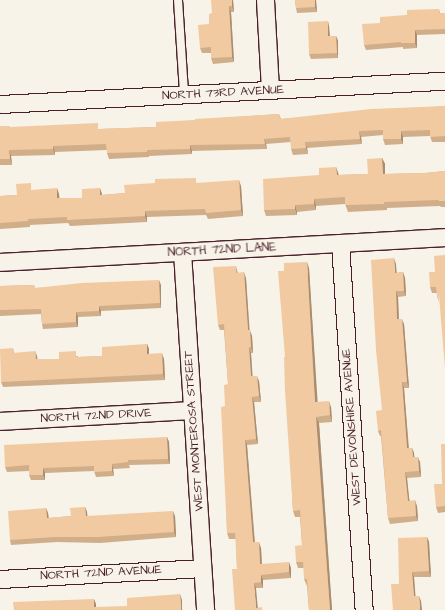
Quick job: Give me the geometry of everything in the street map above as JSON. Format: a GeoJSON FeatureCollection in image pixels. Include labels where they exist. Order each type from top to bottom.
{"type":"FeatureCollection","features":[{"type":"Feature","properties":{"kind":"street"},"geometry":{"type":"LineString","coordinates":[[265,0],[270,90]]}},
{"type":"Feature","properties":{"kind":"street","name":"NORTH 73RD AVENUE"},"geometry":{"type":"LineString","coordinates":[[0,104],[445,81]]}},
{"type":"Feature","properties":{"kind":"street","name":"NORTH 72ND LANE"},"geometry":{"type":"LineString","coordinates":[[0,262],[445,238]]}},
{"type":"Feature","properties":{"kind":"street","name":"WEST DEVONSHIRE AVENUE"},"geometry":{"type":"LineString","coordinates":[[340,243],[364,610]]}},
{"type":"Feature","properties":{"kind":"street","name":"WEST MONTEROSA STREET"},"geometry":{"type":"LineString","coordinates":[[182,252],[205,610]]}},
{"type":"Feature","properties":{"kind":"street","name":"NORTH 72ND DRIVE"},"geometry":{"type":"LineString","coordinates":[[0,421],[192,410]]}},
{"type":"Feature","properties":{"kind":"street","name":"NORTH 72ND AVENUE"},"geometry":{"type":"LineString","coordinates":[[0,579],[202,568]]}},
{"type":"Feature","properties":{"kind":"lane"},"geometry":{"type":"LineString","coordinates":[[178,0],[184,94]]}},
{"type":"Feature","properties":{"kind":"building"},"geometry":{"type":"Polygon","coordinates":[[[211,0],[232,0],[232,6],[229,6],[232,57],[211,58],[211,47],[200,48],[198,25],[209,24],[209,14],[212,13],[211,0]]]}},
{"type":"Feature","properties":{"kind":"building"},"geometry":{"type":"Polygon","coordinates":[[[295,0],[315,0],[315,7],[296,8],[295,0]]]}},
{"type":"Feature","properties":{"kind":"building"},"geometry":{"type":"Polygon","coordinates":[[[439,9],[439,13],[445,13],[445,29],[415,30],[415,43],[401,42],[364,45],[362,24],[380,23],[380,17],[407,15],[407,10],[439,9]]]}},
{"type":"Feature","properties":{"kind":"building"},"geometry":{"type":"Polygon","coordinates":[[[328,21],[328,36],[336,36],[337,53],[309,54],[308,22],[328,21]]]}},
{"type":"Feature","properties":{"kind":"building"},"geometry":{"type":"Polygon","coordinates":[[[445,106],[445,136],[430,137],[430,130],[401,131],[401,139],[383,139],[383,130],[359,131],[360,139],[305,142],[306,148],[291,149],[290,137],[264,139],[265,144],[190,145],[190,149],[147,150],[147,152],[107,153],[106,144],[53,146],[53,149],[9,150],[10,159],[0,159],[0,126],[9,127],[98,123],[98,129],[156,127],[156,122],[195,119],[279,114],[280,119],[371,109],[445,106]]]}},
{"type":"Feature","properties":{"kind":"building"},"geometry":{"type":"Polygon","coordinates":[[[382,158],[383,174],[445,171],[445,201],[384,202],[384,204],[345,205],[345,197],[314,199],[314,204],[295,205],[295,209],[264,210],[263,179],[319,175],[319,168],[336,167],[337,175],[368,174],[367,159],[382,158]]]}},
{"type":"Feature","properties":{"kind":"building"},"geometry":{"type":"Polygon","coordinates":[[[196,178],[196,183],[239,180],[241,210],[206,213],[205,209],[145,211],[145,216],[67,220],[67,217],[28,219],[28,221],[0,223],[0,196],[17,195],[16,184],[31,183],[31,190],[57,188],[57,198],[82,198],[82,189],[100,188],[100,195],[125,193],[124,185],[155,183],[155,179],[196,178]]]}},
{"type":"Feature","properties":{"kind":"building"},"geometry":{"type":"Polygon","coordinates":[[[445,255],[445,368],[439,296],[437,296],[436,287],[430,287],[429,272],[435,272],[434,256],[445,255]]]}},
{"type":"Feature","properties":{"kind":"building"},"geometry":{"type":"Polygon","coordinates":[[[394,258],[395,273],[403,272],[404,291],[396,291],[397,319],[402,319],[407,382],[402,382],[407,448],[412,448],[413,457],[418,457],[419,471],[405,472],[408,501],[415,500],[416,516],[388,518],[381,430],[378,431],[376,411],[382,410],[376,350],[371,260],[394,258]]]}},
{"type":"Feature","properties":{"kind":"building"},"geometry":{"type":"Polygon","coordinates":[[[307,262],[315,402],[329,401],[330,415],[316,417],[330,610],[309,610],[307,579],[304,579],[303,562],[296,562],[295,546],[302,545],[300,510],[293,511],[285,391],[285,357],[278,271],[284,271],[284,263],[307,262]]]}},
{"type":"Feature","properties":{"kind":"building"},"geometry":{"type":"Polygon","coordinates":[[[236,266],[236,273],[244,272],[248,330],[250,330],[251,347],[249,347],[251,376],[257,376],[259,396],[252,397],[256,439],[245,440],[253,542],[259,542],[260,564],[289,562],[289,572],[261,575],[261,582],[254,583],[256,608],[262,607],[262,610],[235,610],[232,569],[237,569],[235,533],[227,533],[221,407],[225,406],[224,385],[228,384],[224,324],[218,325],[213,267],[236,266]]]}},
{"type":"Feature","properties":{"kind":"building"},"geometry":{"type":"Polygon","coordinates":[[[159,280],[160,303],[99,306],[99,311],[76,312],[76,322],[42,324],[41,309],[0,310],[0,286],[34,285],[35,288],[82,283],[159,280]]]}},
{"type":"Feature","properties":{"kind":"building"},"geometry":{"type":"Polygon","coordinates":[[[147,344],[147,354],[162,353],[163,374],[1,382],[0,349],[13,348],[13,353],[35,351],[36,359],[59,359],[59,352],[76,351],[76,357],[102,356],[102,347],[147,344]]]}},
{"type":"Feature","properties":{"kind":"building"},"geometry":{"type":"Polygon","coordinates":[[[167,437],[168,459],[128,460],[128,462],[112,464],[112,471],[94,472],[94,466],[43,468],[43,475],[29,475],[29,465],[5,467],[4,445],[167,437]]]}},
{"type":"Feature","properties":{"kind":"building"},"geometry":{"type":"Polygon","coordinates":[[[441,444],[445,444],[445,506],[436,507],[434,484],[442,484],[441,444]]]}},
{"type":"Feature","properties":{"kind":"building"},"geometry":{"type":"Polygon","coordinates":[[[85,507],[86,516],[173,511],[174,532],[98,537],[55,537],[10,540],[8,511],[46,508],[47,518],[71,516],[70,508],[85,507]]]}},
{"type":"Feature","properties":{"kind":"building"},"geometry":{"type":"Polygon","coordinates":[[[427,537],[429,571],[412,572],[414,596],[419,596],[420,610],[393,610],[391,584],[399,584],[398,538],[427,537]]]}},
{"type":"Feature","properties":{"kind":"building"},"geometry":{"type":"Polygon","coordinates":[[[180,594],[181,610],[14,610],[13,602],[94,599],[94,607],[127,606],[127,598],[180,594]]]}}]}
